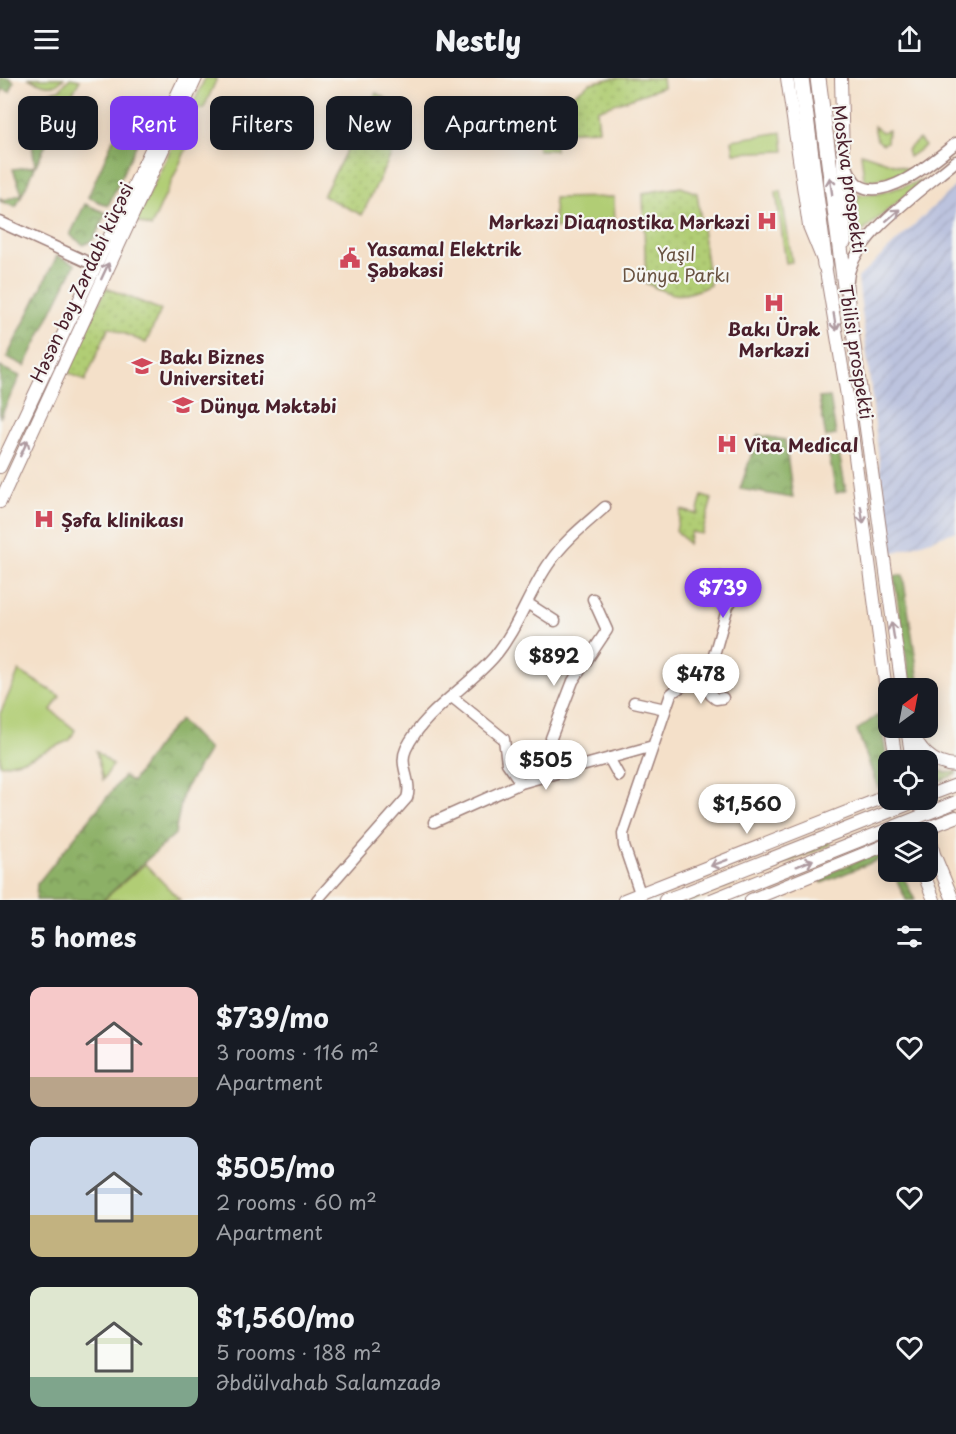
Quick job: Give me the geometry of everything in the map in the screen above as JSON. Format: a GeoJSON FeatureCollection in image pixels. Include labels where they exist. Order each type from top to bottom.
{"type":"FeatureCollection","features":[{"type":"Feature","properties":{"kind":"highway","name":"Moskva prospekti"},"geometry":{"type":"LineString","coordinates":[[801,78],[825,265]]}},
{"type":"Feature","properties":{"kind":"highway","name":"Moskva prospekti"},"geometry":{"type":"LineString","coordinates":[[818,78],[846,292]]}},
{"type":"Feature","properties":{"kind":"main road","name":"Həsən bəy Zərdabi küçəsi"},"geometry":{"type":"LineString","coordinates":[[0,467],[94,265],[185,78]]}},
{"type":"Feature","properties":{"kind":"main road","name":"Həsən bəy Zərdabi küçəsi"},"geometry":{"type":"LineString","coordinates":[[0,501],[196,78]]}},
{"type":"Feature","properties":{"kind":"main road","name":"Tbilisi prospekti"},"geometry":{"type":"LineString","coordinates":[[787,78],[809,226],[825,265],[846,396],[884,678]]}},
{"type":"Feature","properties":{"kind":"main road","name":"Tbilisi prospekti"},"geometry":{"type":"LineString","coordinates":[[841,78],[845,161],[846,292],[901,678]]}},
{"type":"Feature","properties":{"kind":"main road"},"geometry":{"type":"LineString","coordinates":[[46,366],[60,371]]}},
{"type":"Feature","properties":{"kind":"main road"},"geometry":{"type":"LineString","coordinates":[[40,380],[53,386]]}},
{"type":"Feature","properties":{"kind":"main road"},"geometry":{"type":"LineString","coordinates":[[914,738],[921,750],[929,757],[939,763],[956,766]]}},
{"type":"Feature","properties":{"kind":"main road"},"geometry":{"type":"LineString","coordinates":[[938,792],[956,785]]}},
{"type":"Feature","properties":{"kind":"main road"},"geometry":{"type":"LineString","coordinates":[[624,900],[878,799]]}},
{"type":"Feature","properties":{"kind":"main road"},"geometry":{"type":"LineString","coordinates":[[711,900],[956,802]]}},
{"type":"Feature","properties":{"kind":"main road"},"geometry":{"type":"LineString","coordinates":[[665,900],[894,810]]}},
{"type":"Feature","properties":{"kind":"main road"},"geometry":{"type":"LineString","coordinates":[[938,824],[956,817]]}},
{"type":"Feature","properties":{"kind":"main road"},"geometry":{"type":"LineString","coordinates":[[826,821],[847,821],[857,832],[857,848],[844,862]]}},
{"type":"Feature","properties":{"kind":"main road"},"geometry":{"type":"LineString","coordinates":[[750,900],[878,848]]}},
{"type":"Feature","properties":{"kind":"main road"},"geometry":{"type":"LineString","coordinates":[[938,864],[952,900]]}},
{"type":"Feature","properties":{"kind":"main road"},"geometry":{"type":"LineString","coordinates":[[927,882],[934,900]]}},
{"type":"Feature","properties":{"kind":"street"},"geometry":{"type":"LineString","coordinates":[[845,161],[849,173],[860,186],[876,188],[913,176],[956,143]]}},
{"type":"Feature","properties":{"kind":"street"},"geometry":{"type":"LineString","coordinates":[[846,292],[848,273],[856,251],[870,235],[956,161]]}},
{"type":"Feature","properties":{"kind":"street"},"geometry":{"type":"LineString","coordinates":[[0,222],[94,265]]}},
{"type":"Feature","properties":{"kind":"street"},"geometry":{"type":"LineString","coordinates":[[317,900],[407,798],[409,785],[403,765],[406,749],[429,717],[495,656],[549,563],[565,542],[605,507]]}},
{"type":"Feature","properties":{"kind":"street"},"geometry":{"type":"LineString","coordinates":[[721,577],[722,594],[728,606]]}},
{"type":"Feature","properties":{"kind":"street"},"geometry":{"type":"LineString","coordinates":[[640,893],[624,846],[623,834],[671,694],[680,685],[705,676],[710,669],[728,606],[744,583]]}},
{"type":"Feature","properties":{"kind":"street"},"geometry":{"type":"LineString","coordinates":[[569,769],[552,746],[552,738],[573,681],[607,630],[593,599]]}},
{"type":"Feature","properties":{"kind":"street"},"geometry":{"type":"LineString","coordinates":[[527,603],[555,621]]}},
{"type":"Feature","properties":{"kind":"street"},"geometry":{"type":"LineString","coordinates":[[705,676],[711,694],[716,699],[723,698]]}},
{"type":"Feature","properties":{"kind":"street"},"geometry":{"type":"LineString","coordinates":[[452,697],[504,739],[507,763],[521,783]]}},
{"type":"Feature","properties":{"kind":"street"},"geometry":{"type":"LineString","coordinates":[[634,702],[665,709]]}},
{"type":"Feature","properties":{"kind":"street"},"geometry":{"type":"LineString","coordinates":[[434,822],[521,783],[653,746]]}},
{"type":"Feature","properties":{"kind":"street"},"geometry":{"type":"LineString","coordinates":[[609,758],[619,776]]}},
{"type":"Feature","properties":{"kind":"shaded area"},"geometry":{"type":"Polygon","coordinates":[[[956,185],[956,531],[890,554],[858,278],[956,185]]]}},
{"type":"Feature","properties":{"kind":"green space"},"geometry":{"type":"Polygon","coordinates":[[[0,78],[9,78],[14,82],[10,92],[3,89],[0,96],[0,78]]]}},
{"type":"Feature","properties":{"kind":"green space"},"geometry":{"type":"Polygon","coordinates":[[[28,78],[64,78],[51,85],[28,78]]]}},
{"type":"Feature","properties":{"kind":"green space"},"geometry":{"type":"Polygon","coordinates":[[[70,78],[80,80],[71,96],[37,96],[59,90],[70,78]]]}},
{"type":"Feature","properties":{"kind":"green space"},"geometry":{"type":"Polygon","coordinates":[[[205,78],[217,78],[204,108],[198,110],[197,96],[205,78]]]}},
{"type":"Feature","properties":{"kind":"green space"},"geometry":{"type":"Polygon","coordinates":[[[614,78],[662,78],[663,87],[597,110],[599,130],[578,131],[578,96],[571,96],[590,83],[614,78]]]}},
{"type":"Feature","properties":{"kind":"green space"},"geometry":{"type":"Polygon","coordinates":[[[874,126],[882,132],[888,130],[887,142],[883,144],[877,140],[874,126]]]}},
{"type":"Feature","properties":{"kind":"green space"},"geometry":{"type":"Polygon","coordinates":[[[782,132],[784,151],[734,153],[732,140],[782,132]]]}},
{"type":"Feature","properties":{"kind":"green space"},"geometry":{"type":"Polygon","coordinates":[[[919,139],[925,146],[909,157],[907,150],[919,139]]]}},
{"type":"Feature","properties":{"kind":"green space"},"geometry":{"type":"Polygon","coordinates":[[[110,147],[110,150],[134,150],[108,206],[88,197],[110,147]]]}},
{"type":"Feature","properties":{"kind":"green space"},"geometry":{"type":"Polygon","coordinates":[[[33,150],[43,150],[16,207],[0,201],[0,197],[2,201],[22,194],[13,169],[35,166],[33,150]]]}},
{"type":"Feature","properties":{"kind":"green space"},"geometry":{"type":"Polygon","coordinates":[[[170,150],[186,150],[151,227],[136,221],[170,150]]]}},
{"type":"Feature","properties":{"kind":"green space"},"geometry":{"type":"Polygon","coordinates":[[[347,150],[393,150],[362,215],[323,196],[347,150]]]}},
{"type":"Feature","properties":{"kind":"green space"},"geometry":{"type":"Polygon","coordinates":[[[861,153],[911,170],[872,181],[864,179],[861,153]]]}},
{"type":"Feature","properties":{"kind":"green space"},"geometry":{"type":"Polygon","coordinates":[[[922,181],[855,238],[858,195],[877,194],[922,181]]]}},
{"type":"Feature","properties":{"kind":"green space","name":"Yaşıl Dünya Parkı"},"geometry":{"type":"Polygon","coordinates":[[[681,187],[697,193],[710,285],[685,294],[663,291],[646,283],[643,193],[681,187]]]}},
{"type":"Feature","properties":{"kind":"green space"},"geometry":{"type":"Polygon","coordinates":[[[781,191],[792,262],[786,263],[776,192],[781,191]]]}},
{"type":"Feature","properties":{"kind":"green space"},"geometry":{"type":"Polygon","coordinates":[[[614,197],[615,226],[555,228],[554,198],[614,197]]]}},
{"type":"Feature","properties":{"kind":"green space"},"geometry":{"type":"Polygon","coordinates":[[[85,204],[106,213],[94,239],[84,245],[70,235],[85,204]]]}},
{"type":"Feature","properties":{"kind":"green space"},"geometry":{"type":"Polygon","coordinates":[[[57,256],[75,264],[25,366],[7,357],[57,256]]]}},
{"type":"Feature","properties":{"kind":"green space"},"geometry":{"type":"Polygon","coordinates":[[[106,288],[161,310],[146,343],[109,327],[85,381],[67,372],[106,288]]]}},
{"type":"Feature","properties":{"kind":"green space"},"geometry":{"type":"Polygon","coordinates":[[[0,367],[20,376],[0,418],[0,367]]]}},
{"type":"Feature","properties":{"kind":"green space"},"geometry":{"type":"Polygon","coordinates":[[[830,397],[836,435],[826,437],[819,398],[830,397]]]}},
{"type":"Feature","properties":{"kind":"green space"},"geometry":{"type":"Polygon","coordinates":[[[758,435],[785,440],[793,498],[740,489],[758,435]]]}},
{"type":"Feature","properties":{"kind":"green space"},"geometry":{"type":"Polygon","coordinates":[[[839,453],[846,491],[836,493],[829,455],[839,453]]]}},
{"type":"Feature","properties":{"kind":"green space"},"geometry":{"type":"Polygon","coordinates":[[[702,496],[712,499],[702,534],[691,532],[688,544],[676,530],[681,510],[697,514],[702,496]]]}},
{"type":"Feature","properties":{"kind":"green space"},"geometry":{"type":"Polygon","coordinates":[[[903,575],[919,678],[909,678],[894,576],[903,575]]]}},
{"type":"Feature","properties":{"kind":"green space"},"geometry":{"type":"Polygon","coordinates":[[[19,671],[60,696],[51,710],[75,730],[70,740],[28,759],[3,765],[0,764],[0,714],[19,671]]]}},
{"type":"Feature","properties":{"kind":"green space"},"geometry":{"type":"Polygon","coordinates":[[[878,715],[878,738],[883,738],[885,750],[878,750],[878,788],[857,730],[878,715]]]}},
{"type":"Feature","properties":{"kind":"green space"},"geometry":{"type":"Polygon","coordinates":[[[180,720],[209,750],[183,792],[175,834],[103,900],[36,900],[37,884],[124,776],[132,782],[162,739],[180,720]]]}},
{"type":"Feature","properties":{"kind":"green space"},"geometry":{"type":"Polygon","coordinates":[[[96,751],[113,765],[103,780],[96,751]]]}},
{"type":"Feature","properties":{"kind":"green space"},"geometry":{"type":"Polygon","coordinates":[[[938,770],[946,773],[956,772],[938,781],[938,770]]]}},
{"type":"Feature","properties":{"kind":"green space"},"geometry":{"type":"Polygon","coordinates":[[[829,841],[830,845],[693,900],[683,900],[829,841]]]}},
{"type":"Feature","properties":{"kind":"green space"},"geometry":{"type":"Polygon","coordinates":[[[878,853],[878,860],[822,883],[820,877],[878,853]]]}},
{"type":"Feature","properties":{"kind":"green space"},"geometry":{"type":"Polygon","coordinates":[[[145,864],[180,900],[103,900],[145,864]]]}},
{"type":"Feature","properties":{"kind":"green space"},"geometry":{"type":"Polygon","coordinates":[[[898,882],[906,882],[915,900],[906,900],[898,882]]]}},
{"type":"Feature","properties":{"kind":"place","name":"Mərkəzi Diaqnostika Mərkəzi"},"geometry":{"type":"Point","coordinates":[767,221]}},
{"type":"Feature","properties":{"kind":"place","name":"Yasamal Elektrik Şəbəkəsi"},"geometry":{"type":"Point","coordinates":[350,258]}},
{"type":"Feature","properties":{"kind":"place","name":"Bakı Ürək Mərkəzi"},"geometry":{"type":"Point","coordinates":[774,303]}},
{"type":"Feature","properties":{"kind":"place","name":"Bakı Biznes Universiteti"},"geometry":{"type":"Point","coordinates":[142,366]}},
{"type":"Feature","properties":{"kind":"place","name":"Dünya Məktəbi"},"geometry":{"type":"Point","coordinates":[183,405]}},
{"type":"Feature","properties":{"kind":"place","name":"Vita Medical"},"geometry":{"type":"Point","coordinates":[727,444]}},
{"type":"Feature","properties":{"kind":"place","name":"Şəfa klinikası"},"geometry":{"type":"Point","coordinates":[44,519]}}]}
